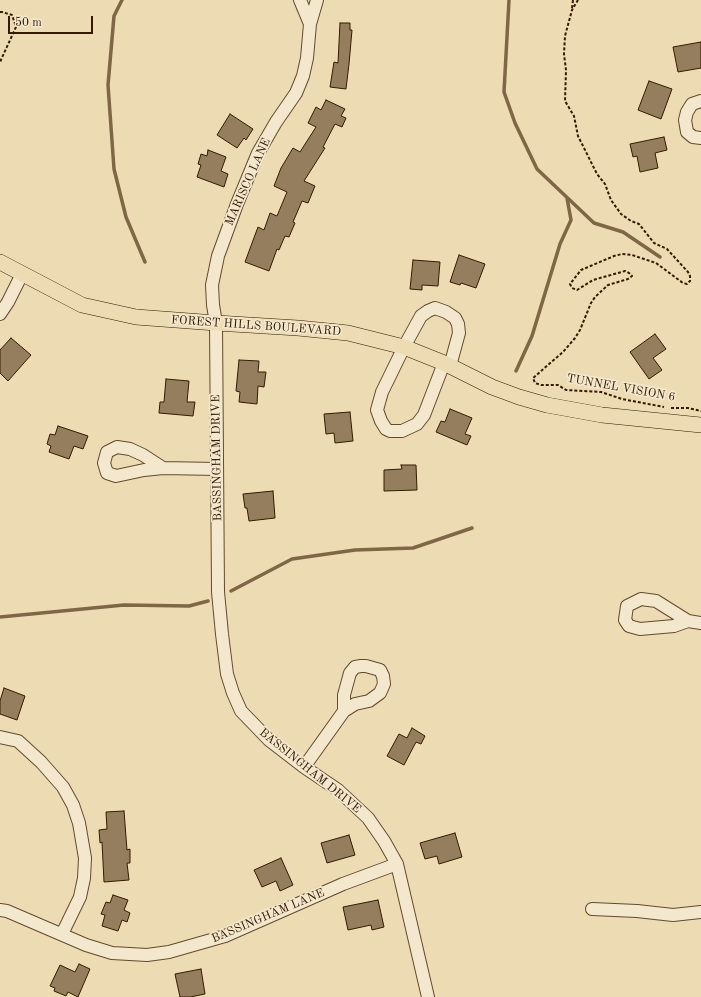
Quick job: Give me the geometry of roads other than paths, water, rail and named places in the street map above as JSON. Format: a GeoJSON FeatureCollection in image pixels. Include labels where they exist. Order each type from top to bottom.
{"type":"FeatureCollection","features":[{"type":"Feature","properties":{"kind":"main road","name":"FOREST HILLS BOULEVARD"},"geometry":{"type":"LineString","coordinates":[[0,262],[82,305],[136,317],[216,324],[298,328],[348,333],[404,347],[447,364],[492,387],[547,405],[602,415],[701,425]]}},
{"type":"Feature","properties":{"kind":"street","name":"MARISCO LANE"},"geometry":{"type":"LineString","coordinates":[[300,0],[310,24]]}},
{"type":"Feature","properties":{"kind":"street","name":"MARISCO LANE"},"geometry":{"type":"LineString","coordinates":[[216,324],[212,285],[218,256],[258,153],[276,122],[296,93],[304,76],[310,24],[317,0]]}},
{"type":"Feature","properties":{"kind":"street"},"geometry":{"type":"LineString","coordinates":[[701,101],[692,104],[687,112],[685,120],[687,132],[693,137],[701,138]]}},
{"type":"Feature","properties":{"kind":"street"},"geometry":{"type":"LineString","coordinates":[[0,314],[8,302],[22,274]]}},
{"type":"Feature","properties":{"kind":"street"},"geometry":{"type":"LineString","coordinates":[[436,308],[455,318],[458,324],[459,334],[447,364],[424,415],[417,424],[402,431],[390,431],[386,429],[380,421],[377,410],[378,402],[404,347],[421,316],[436,308]]}},
{"type":"Feature","properties":{"kind":"street","name":"BASSINGHAM DRIVE"},"geometry":{"type":"LineString","coordinates":[[216,324],[218,592],[227,674],[241,711],[269,740],[304,767],[338,790],[368,818],[384,841],[397,864],[428,997]]}},
{"type":"Feature","properties":{"kind":"street"},"geometry":{"type":"LineString","coordinates":[[163,468],[217,469]]}},
{"type":"Feature","properties":{"kind":"street"},"geometry":{"type":"LineString","coordinates":[[688,620],[701,623]]}},
{"type":"Feature","properties":{"kind":"street"},"geometry":{"type":"LineString","coordinates":[[304,767],[344,711]]}},
{"type":"Feature","properties":{"kind":"street"},"geometry":{"type":"LineString","coordinates":[[0,737],[18,741],[41,762],[63,787],[75,811],[79,823],[85,858],[84,878],[80,897],[62,934]]}},
{"type":"Feature","properties":{"kind":"street","name":"BASSINGHAM LANE"},"geometry":{"type":"LineString","coordinates":[[0,910],[7,911],[86,945],[112,953],[147,955],[169,952],[225,936],[344,884],[397,864]]}},
{"type":"Feature","properties":{"kind":"street"},"geometry":{"type":"LineString","coordinates":[[592,909],[637,911],[674,915],[701,912]]}},
{"type":"Feature","properties":{"kind":"waterway"},"geometry":{"type":"LineString","coordinates":[[122,0],[114,16],[108,85],[114,169],[126,217],[145,262]]}},
{"type":"Feature","properties":{"kind":"waterway"},"geometry":{"type":"LineString","coordinates":[[509,0],[504,92],[515,123],[537,169],[594,223],[623,232],[660,257]]}},
{"type":"Feature","properties":{"kind":"waterway"},"geometry":{"type":"LineString","coordinates":[[516,371],[532,336],[560,244],[571,220],[567,198]]}},
{"type":"Feature","properties":{"kind":"waterway"},"geometry":{"type":"LineString","coordinates":[[231,591],[292,559],[355,550],[413,548],[472,528]]}},
{"type":"Feature","properties":{"kind":"waterway"},"geometry":{"type":"LineString","coordinates":[[0,617],[124,605],[189,606],[208,601]]}}]}
